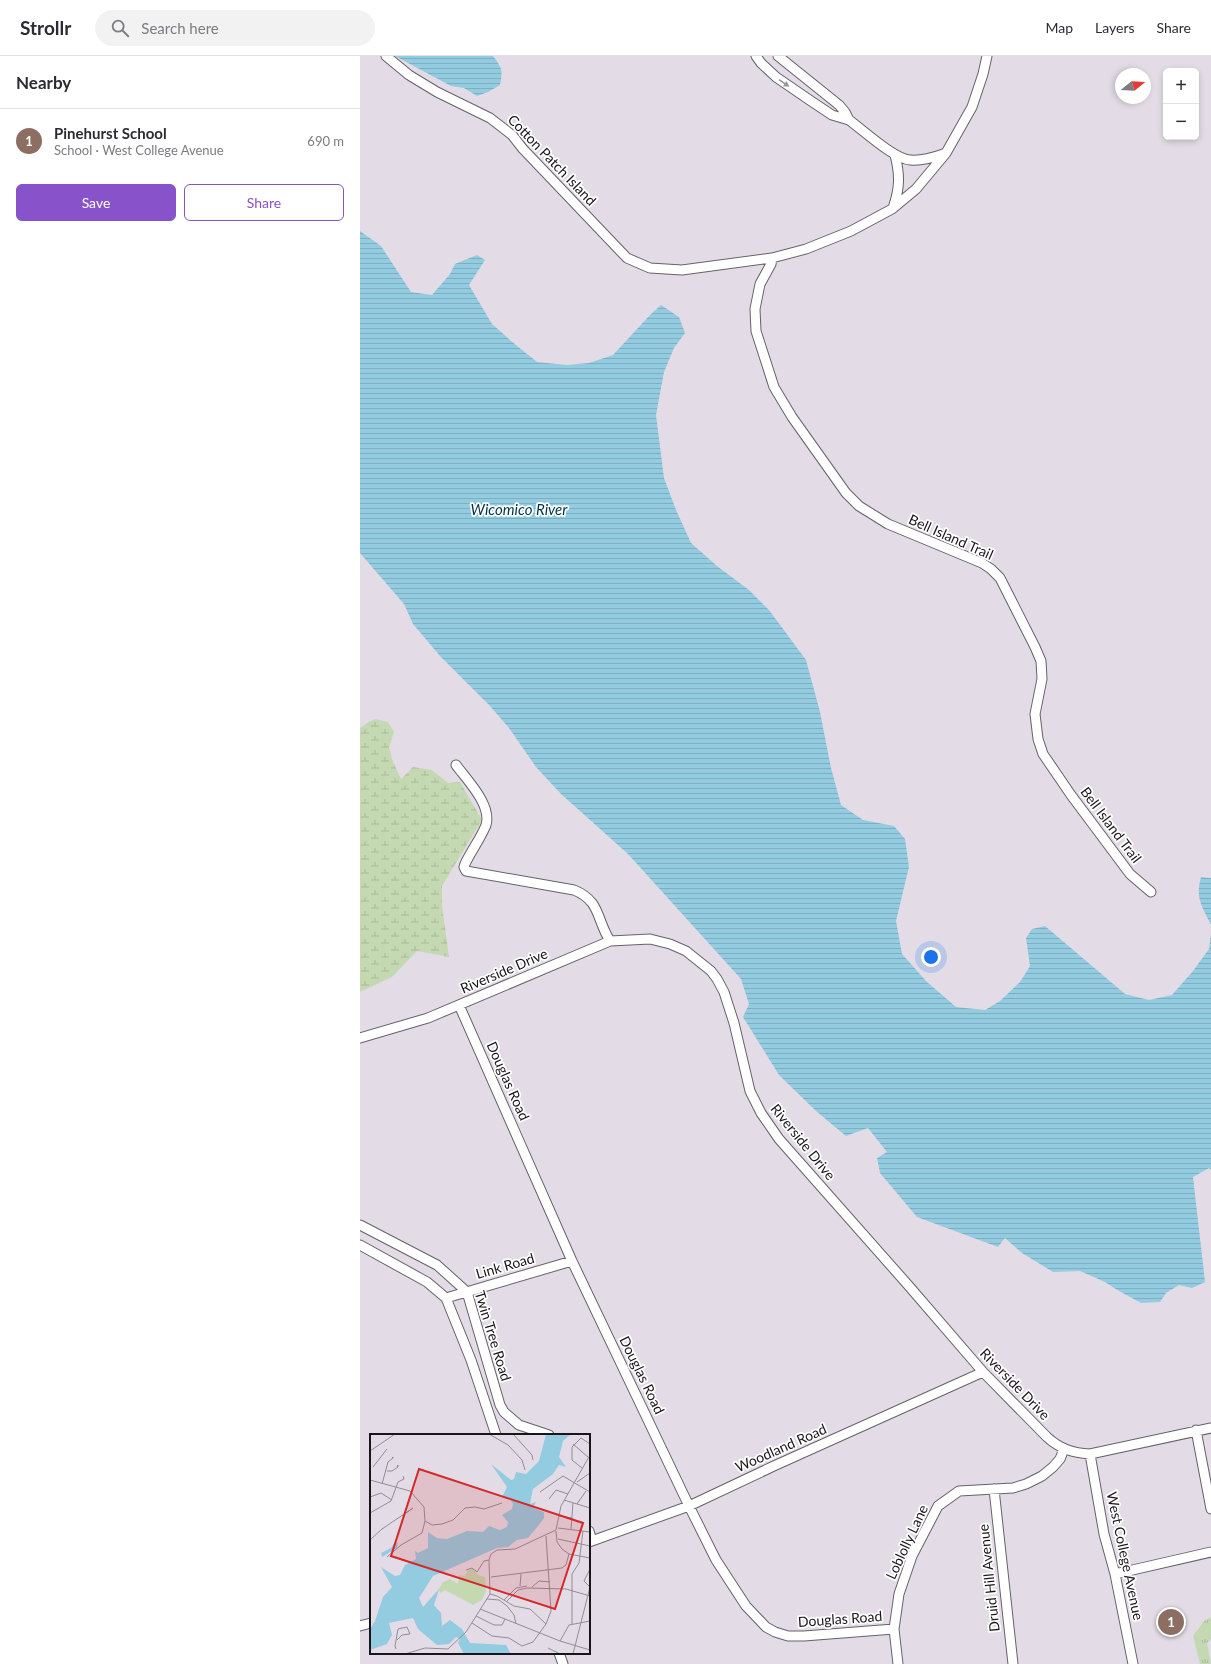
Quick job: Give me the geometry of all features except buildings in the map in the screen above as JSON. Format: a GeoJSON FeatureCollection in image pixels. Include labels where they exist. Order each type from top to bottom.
{"type":"FeatureCollection","features":[{"type":"Feature","properties":{"kind":"street","name":"Cotton Patch Island"},"geometry":{"type":"LineString","coordinates":[[386,56],[409,75],[437,92],[490,118],[512,135],[523,149],[627,258],[650,268],[682,270],[772,258]]}},
{"type":"Feature","properties":{"kind":"street"},"geometry":{"type":"LineString","coordinates":[[756,56],[761,63],[776,77],[832,115],[849,120],[895,155],[909,160],[926,159],[946,153]]}},
{"type":"Feature","properties":{"kind":"street"},"geometry":{"type":"LineString","coordinates":[[778,56],[839,105],[849,120]]}},
{"type":"Feature","properties":{"kind":"street"},"geometry":{"type":"LineString","coordinates":[[772,258],[806,249],[851,231],[892,209],[916,189],[946,153],[972,108],[987,56]]}},
{"type":"Feature","properties":{"kind":"street"},"geometry":{"type":"LineString","coordinates":[[892,209],[898,195],[899,174],[895,155]]}},
{"type":"Feature","properties":{"kind":"street","name":"Bell Island Trail"},"geometry":{"type":"LineString","coordinates":[[772,258],[771,264],[760,284],[755,309],[756,331],[774,386],[792,417],[846,494],[859,506],[888,524],[982,563],[1000,578],[1041,661],[1042,679],[1035,714],[1038,739],[1043,754],[1071,795],[1130,874],[1151,892]]}},
{"type":"Feature","properties":{"kind":"street"},"geometry":{"type":"LineString","coordinates":[[456,765],[475,790],[487,810],[486,825],[464,868],[468,871],[574,890],[584,894],[592,901],[606,935],[610,940]]}},
{"type":"Feature","properties":{"kind":"street","name":"Riverside Drive"},"geometry":{"type":"LineString","coordinates":[[360,1038],[428,1018],[610,940],[650,939],[670,944],[686,951],[711,971],[724,992],[734,1023],[750,1091],[760,1113],[779,1139],[983,1372],[1047,1437],[1064,1449],[1078,1453],[1090,1454],[1211,1428]]}},
{"type":"Feature","properties":{"kind":"street","name":"Douglas Road"},"geometry":{"type":"LineString","coordinates":[[460,1005],[572,1261],[716,1560],[746,1606],[766,1627],[775,1632],[788,1636],[894,1629]]}},
{"type":"Feature","properties":{"kind":"street","name":"Twin Tree Road"},"geometry":{"type":"LineString","coordinates":[[360,1225],[437,1265],[467,1292],[500,1405],[504,1412],[519,1425],[546,1434]]}},
{"type":"Feature","properties":{"kind":"street"},"geometry":{"type":"LineString","coordinates":[[360,1245],[427,1282],[446,1298],[471,1360],[496,1434]]}},
{"type":"Feature","properties":{"kind":"street","name":"Link Road"},"geometry":{"type":"LineString","coordinates":[[446,1298],[572,1261]]}},
{"type":"Feature","properties":{"kind":"street","name":"Woodland Road"},"geometry":{"type":"LineString","coordinates":[[591,1542],[689,1506],[776,1465],[983,1372]]}},
{"type":"Feature","properties":{"kind":"street"},"geometry":{"type":"LineString","coordinates":[[1196,1430],[1211,1509]]}},
{"type":"Feature","properties":{"kind":"street","name":"Loblolly Lane"},"geometry":{"type":"LineString","coordinates":[[898,1664],[894,1629],[898,1594],[912,1556],[938,1506],[959,1491],[1012,1488],[1026,1484],[1042,1476],[1056,1463],[1064,1449]]}},
{"type":"Feature","properties":{"kind":"street","name":"West College Avenue"},"geometry":{"type":"LineString","coordinates":[[1090,1454],[1104,1534],[1115,1574],[1132,1664]]}},
{"type":"Feature","properties":{"kind":"street","name":"Druid Hill Avenue"},"geometry":{"type":"LineString","coordinates":[[994,1489],[1012,1664]]}},
{"type":"Feature","properties":{"kind":"street"},"geometry":{"type":"LineString","coordinates":[[1115,1574],[1211,1552]]}},
{"type":"Feature","properties":{"kind":"street"},"geometry":{"type":"LineString","coordinates":[[360,1626],[370,1623]]}},
{"type":"Feature","properties":{"kind":"street"},"geometry":{"type":"LineString","coordinates":[[559,1654],[563,1664]]}},
{"type":"Feature","properties":{"kind":"green space"},"geometry":{"type":"Polygon","coordinates":[[[375,719],[388,722],[394,732],[389,747],[393,762],[401,779],[413,767],[432,770],[448,783],[460,782],[482,820],[442,886],[442,905],[449,957],[417,951],[392,977],[360,992],[360,728],[375,719]]]}},
{"type":"Feature","properties":{"kind":"green space"},"geometry":{"type":"Polygon","coordinates":[[[1211,1617],[1211,1639],[1207,1643],[1211,1664],[1200,1664],[1193,1636],[1204,1621],[1211,1617]]]}},
{"type":"Feature","properties":{"kind":"water"},"geometry":{"type":"Polygon","coordinates":[[[395,56],[493,56],[501,69],[500,85],[477,96],[464,88],[451,86],[395,56]]]}},
{"type":"Feature","properties":{"kind":"water","name":"Wicomico River"},"geometry":{"type":"Polygon","coordinates":[[[360,231],[381,246],[411,292],[432,295],[450,274],[455,264],[477,255],[485,260],[469,285],[492,324],[537,362],[567,365],[589,363],[613,355],[661,305],[679,317],[685,333],[674,348],[664,372],[656,415],[664,478],[676,510],[691,543],[717,566],[749,590],[769,610],[806,660],[820,712],[831,768],[841,805],[863,820],[894,826],[905,839],[909,867],[896,921],[902,954],[927,982],[956,1007],[985,1010],[1000,1001],[1020,982],[1030,966],[1026,938],[1032,929],[1045,926],[1125,994],[1149,1000],[1172,995],[1193,971],[1209,949],[1211,933],[1211,1170],[1209,1168],[1193,1177],[1205,1282],[1192,1288],[1179,1285],[1166,1293],[1160,1302],[1141,1303],[1105,1282],[1080,1271],[1053,1272],[1022,1253],[1005,1238],[998,1247],[917,1217],[880,1173],[877,1158],[887,1152],[868,1128],[846,1136],[816,1111],[779,1075],[743,1017],[749,1004],[741,979],[628,854],[561,794],[536,767],[509,728],[490,706],[440,656],[413,624],[404,604],[360,553],[360,231]]]}},
{"type":"Feature","properties":{"kind":"water"},"geometry":{"type":"Polygon","coordinates":[[[1201,877],[1211,878],[1211,925],[1200,902],[1199,885],[1201,877]]]}},
{"type":"Feature","properties":{"kind":"place","name":"Pinehurst School"},"geometry":{"type":"Point","coordinates":[1171,1622]}}]}
